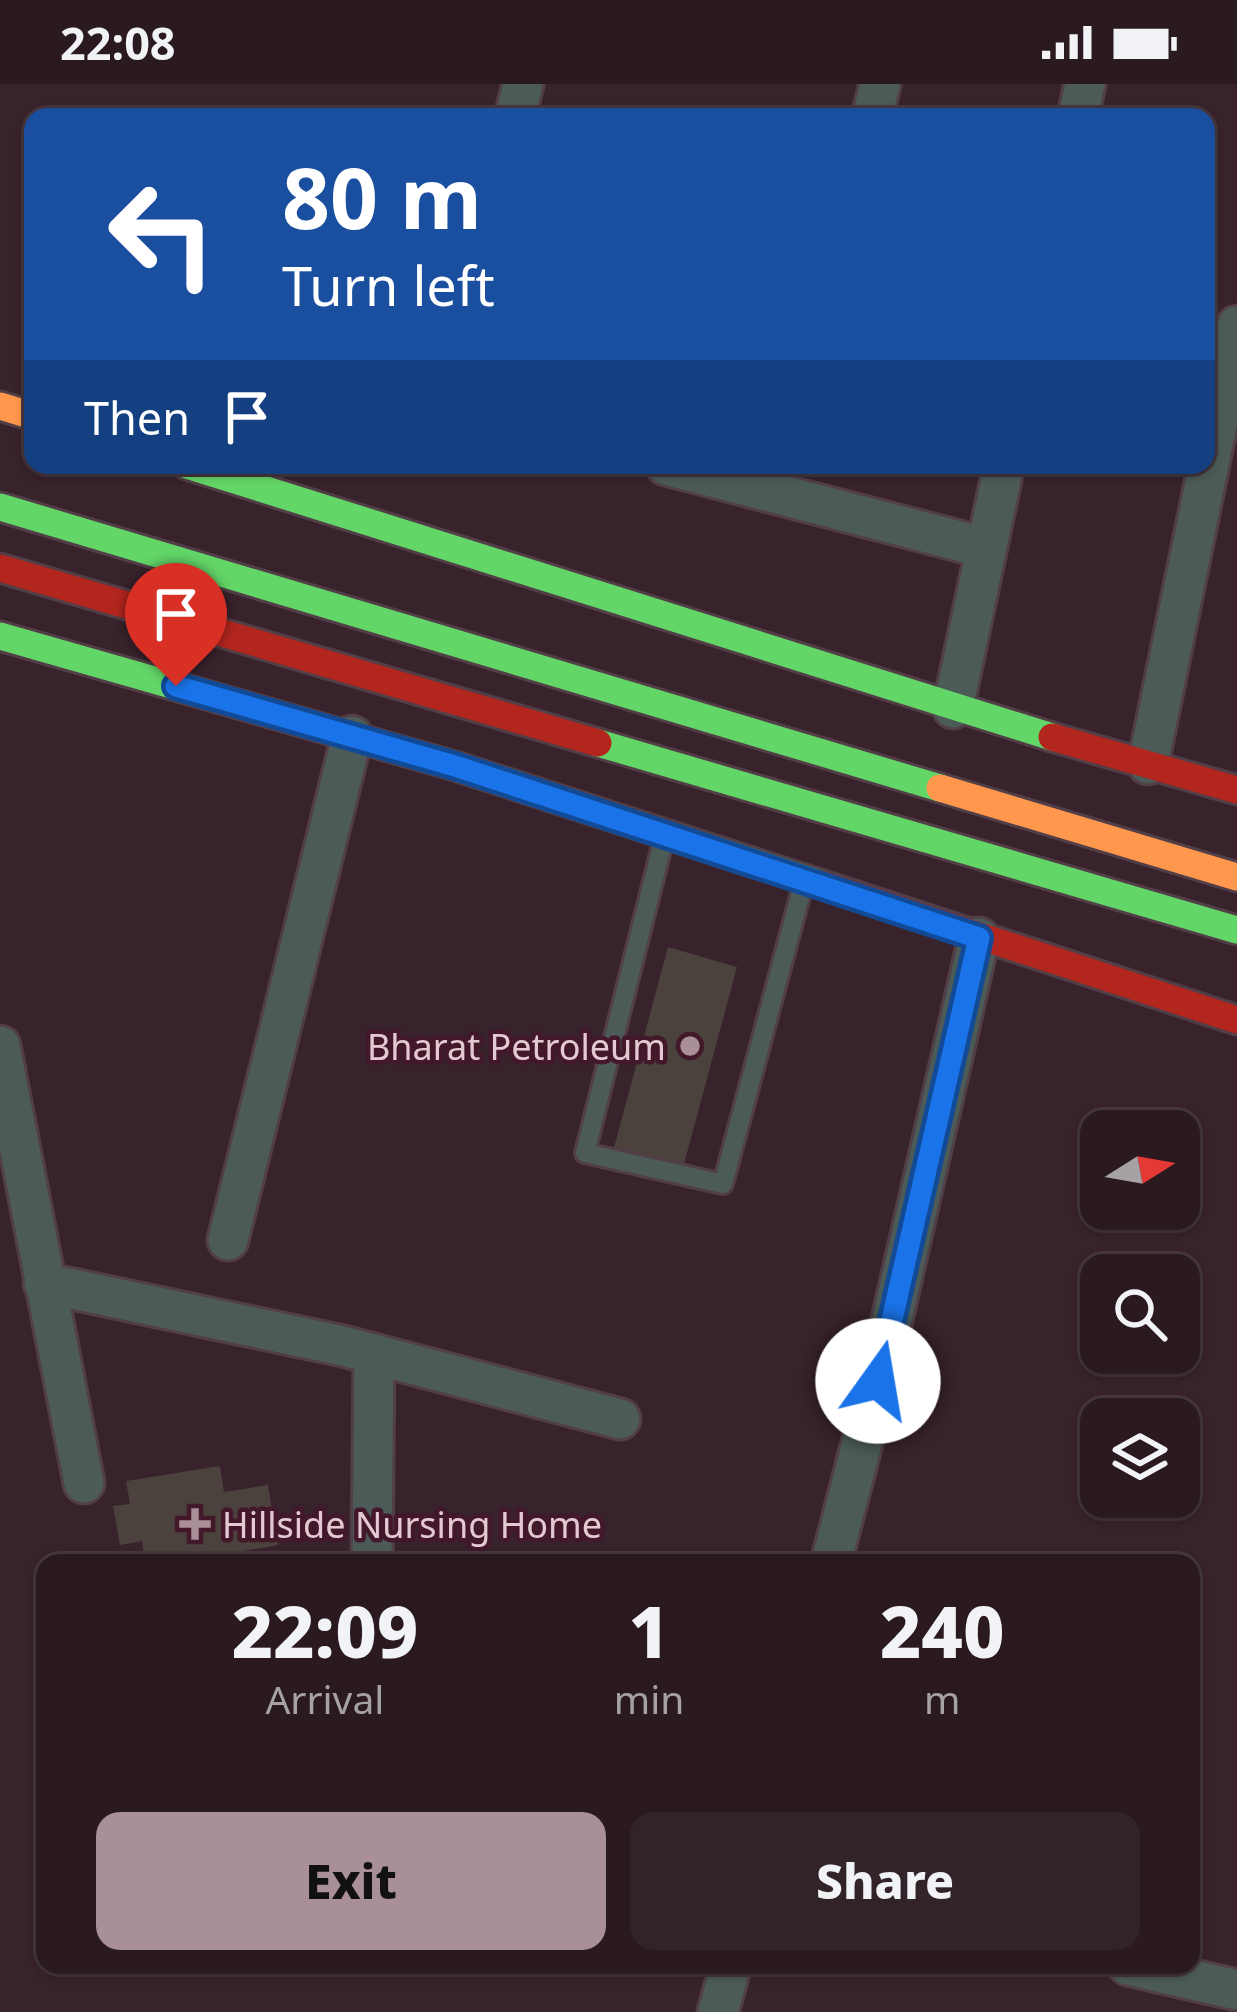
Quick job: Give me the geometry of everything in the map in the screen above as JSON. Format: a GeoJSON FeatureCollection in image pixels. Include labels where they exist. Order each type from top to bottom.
{"type":"FeatureCollection","features":[{"type":"Feature","properties":{"kind":"main road"},"geometry":{"type":"LineString","coordinates":[[215,474],[953,708],[1237,790]]}},
{"type":"Feature","properties":{"kind":"main road"},"geometry":{"type":"LineString","coordinates":[[0,507],[1237,877]]}},
{"type":"Feature","properties":{"kind":"main road"},"geometry":{"type":"LineString","coordinates":[[0,568],[1237,930]]}},
{"type":"Feature","properties":{"kind":"main road"},"geometry":{"type":"LineString","coordinates":[[0,636],[352,736],[1237,1020]]}},
{"type":"Feature","properties":{"kind":"street"},"geometry":{"type":"LineString","coordinates":[[1215,434],[1237,326]]}},
{"type":"Feature","properties":{"kind":"street"},"geometry":{"type":"LineString","coordinates":[[701,474],[986,548]]}},
{"type":"Feature","properties":{"kind":"street"},"geometry":{"type":"LineString","coordinates":[[953,708],[1002,474]]}},
{"type":"Feature","properties":{"kind":"street"},"geometry":{"type":"LineString","coordinates":[[1148,764],[1207,474]]}},
{"type":"Feature","properties":{"kind":"street"},"geometry":{"type":"LineString","coordinates":[[228,1240],[352,736]]}},
{"type":"Feature","properties":{"kind":"street"},"geometry":{"type":"LineString","coordinates":[[833,1554],[878,1381],[979,938]]}},
{"type":"Feature","properties":{"kind":"street"},"geometry":{"type":"LineString","coordinates":[[0,1046],[84,1483]]}},
{"type":"Feature","properties":{"kind":"street"},"geometry":{"type":"LineString","coordinates":[[44,1283],[374,1354],[620,1419]]}},
{"type":"Feature","properties":{"kind":"street"},"geometry":{"type":"LineString","coordinates":[[372,1554],[374,1354]]}},
{"type":"Feature","properties":{"kind":"street"},"geometry":{"type":"LineString","coordinates":[[718,2012],[729,1974]]}},
{"type":"Feature","properties":{"kind":"street"},"geometry":{"type":"LineString","coordinates":[[1167,1974],[1237,1990]]}},
{"type":"Feature","properties":{"kind":"lane"},"geometry":{"type":"LineString","coordinates":[[664,835],[585,1153],[723,1184],[804,880]]}},
{"type":"Feature","properties":{"kind":"building"},"geometry":{"type":"Polygon","coordinates":[[[668,947],[737,967],[681,1175],[611,1159],[668,947]]]}},
{"type":"Feature","properties":{"kind":"building","name":"Hillside Nursing Home"},"geometry":{"type":"Polygon","coordinates":[[[220,1466],[224,1492],[268,1485],[278,1545],[226,1554],[144,1554],[142,1541],[120,1545],[113,1506],[130,1504],[126,1481],[220,1466]]]}},
{"type":"Feature","properties":{"kind":"traffic: fast"},"geometry":{"type":"LineString","coordinates":[[216,474],[1052,737]]}},
{"type":"Feature","properties":{"kind":"traffic: fast"},"geometry":{"type":"LineString","coordinates":[[0,507],[940,788]]}},
{"type":"Feature","properties":{"kind":"traffic: fast"},"geometry":{"type":"LineString","coordinates":[[0,636],[455,766],[820,884]]}},
{"type":"Feature","properties":{"kind":"traffic: fast"},"geometry":{"type":"LineString","coordinates":[[598,743],[1237,930]]}},
{"type":"Feature","properties":{"kind":"traffic: slow"},"geometry":{"type":"LineString","coordinates":[[0,406],[24,413]]}},
{"type":"Feature","properties":{"kind":"traffic: slow"},"geometry":{"type":"LineString","coordinates":[[940,788],[1237,877]]}},
{"type":"Feature","properties":{"kind":"traffic: jam"},"geometry":{"type":"LineString","coordinates":[[0,568],[598,743]]}},
{"type":"Feature","properties":{"kind":"traffic: jam"},"geometry":{"type":"LineString","coordinates":[[1052,737],[1237,790]]}},
{"type":"Feature","properties":{"kind":"traffic: jam"},"geometry":{"type":"LineString","coordinates":[[820,884],[1237,1020]]}},
{"type":"Feature","properties":{"kind":"place","name":"Bharat Petroleum"},"geometry":{"type":"Point","coordinates":[690,1046]}},
{"type":"Feature","properties":{"kind":"place","name":"Hillside Nursing Home"},"geometry":{"type":"Point","coordinates":[195,1524]}},
{"type":"Feature","properties":{"kind":"route"},"geometry":{"type":"LineString","coordinates":[[176,686],[455,766],[979,938],[878,1381]]}}]}
